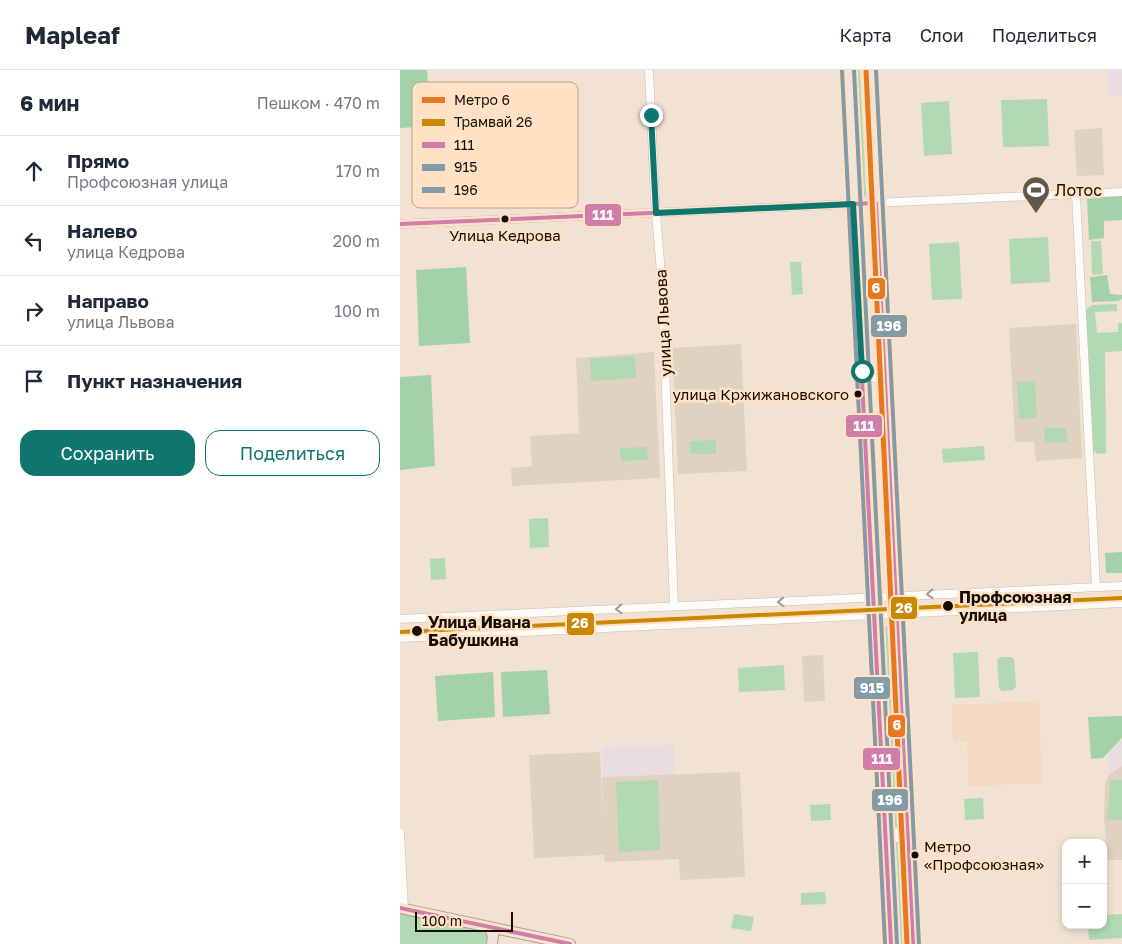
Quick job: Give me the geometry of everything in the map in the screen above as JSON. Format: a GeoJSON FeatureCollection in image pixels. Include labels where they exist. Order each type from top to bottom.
{"type":"FeatureCollection","features":[{"type":"Feature","properties":{"kind":"main road"},"geometry":{"type":"LineString","coordinates":[[848,70],[883,821],[891,944]]}},
{"type":"Feature","properties":{"kind":"main road"},"geometry":{"type":"LineString","coordinates":[[870,70],[913,944]]}},
{"type":"Feature","properties":{"kind":"main road"},"geometry":{"type":"LineString","coordinates":[[402,909],[570,944]]}},
{"type":"Feature","properties":{"kind":"main road"},"geometry":{"type":"LineString","coordinates":[[489,927],[493,935],[492,944]]}},
{"type":"Feature","properties":{"kind":"street","name":"улица Львова"},"geometry":{"type":"LineString","coordinates":[[649,70],[656,213],[662,286],[674,606]]}},
{"type":"Feature","properties":{"kind":"street"},"geometry":{"type":"LineString","coordinates":[[400,224],[1122,192]]}},
{"type":"Feature","properties":{"kind":"street"},"geometry":{"type":"LineString","coordinates":[[1076,195],[1096,587]]}},
{"type":"Feature","properties":{"kind":"street"},"geometry":{"type":"LineString","coordinates":[[862,368],[866,376],[876,379],[882,376],[886,366]]}},
{"type":"Feature","properties":{"kind":"street"},"geometry":{"type":"LineString","coordinates":[[865,436],[869,427],[878,424],[887,429],[889,436]]}},
{"type":"Feature","properties":{"kind":"street"},"geometry":{"type":"LineString","coordinates":[[400,619],[1122,586]]}},
{"type":"Feature","properties":{"kind":"street"},"geometry":{"type":"LineString","coordinates":[[400,638],[1122,603]]}},
{"type":"Feature","properties":{"kind":"street"},"geometry":{"type":"LineString","coordinates":[[883,821],[888,831],[896,833],[903,828],[907,820]]}},
{"type":"Feature","properties":{"kind":"street"},"geometry":{"type":"LineString","coordinates":[[400,832],[402,909]]}},
{"type":"Feature","properties":{"kind":"street"},"geometry":{"type":"LineString","coordinates":[[885,846],[890,840],[898,837],[905,842],[908,849]]}},
{"type":"Feature","properties":{"kind":"shaded area"},"geometry":{"type":"Polygon","coordinates":[[[1107,70],[1122,70],[1122,95],[1108,97],[1107,70]]]}},
{"type":"Feature","properties":{"kind":"shaded area"},"geometry":{"type":"Polygon","coordinates":[[[1102,128],[1104,175],[1077,176],[1074,130],[1102,128]]]}},
{"type":"Feature","properties":{"kind":"shaded area"},"geometry":{"type":"Polygon","coordinates":[[[1076,324],[1082,458],[1036,461],[1034,442],[1015,442],[1009,328],[1076,324]]]}},
{"type":"Feature","properties":{"kind":"shaded area"},"geometry":{"type":"Polygon","coordinates":[[[741,344],[747,471],[678,474],[672,348],[741,344]]]}},
{"type":"Feature","properties":{"kind":"shaded area"},"geometry":{"type":"Polygon","coordinates":[[[654,352],[660,478],[512,486],[511,468],[532,466],[530,436],[579,433],[576,358],[654,352]]]}},
{"type":"Feature","properties":{"kind":"shaded area"},"geometry":{"type":"Polygon","coordinates":[[[823,655],[825,701],[804,702],[802,656],[823,655]]]}},
{"type":"Feature","properties":{"kind":"shaded area"},"geometry":{"type":"Polygon","coordinates":[[[1039,701],[1042,783],[969,786],[967,742],[953,743],[952,705],[1039,701]]]}},
{"type":"Feature","properties":{"kind":"shaded area"},"geometry":{"type":"Polygon","coordinates":[[[1122,741],[1122,766],[1109,775],[1108,754],[1122,741]]]}},
{"type":"Feature","properties":{"kind":"shaded area"},"geometry":{"type":"Polygon","coordinates":[[[674,745],[675,774],[603,777],[602,747],[674,745]]]}},
{"type":"Feature","properties":{"kind":"shaded area"},"geometry":{"type":"Polygon","coordinates":[[[600,752],[603,819],[602,777],[740,772],[745,877],[680,880],[679,859],[605,862],[604,855],[534,858],[529,755],[600,752]]]}},
{"type":"Feature","properties":{"kind":"shaded area"},"geometry":{"type":"Polygon","coordinates":[[[1122,766],[1122,860],[1108,860],[1104,819],[1105,784],[1109,775],[1122,766]]]}},
{"type":"Feature","properties":{"kind":"green space"},"geometry":{"type":"Polygon","coordinates":[[[400,70],[427,70],[428,82],[412,82],[412,127],[400,128],[400,70]]]}},
{"type":"Feature","properties":{"kind":"green space"},"geometry":{"type":"Polygon","coordinates":[[[853,70],[867,70],[872,192],[869,196],[860,197],[853,70]]]}},
{"type":"Feature","properties":{"kind":"green space"},"geometry":{"type":"Polygon","coordinates":[[[1047,99],[1049,146],[1003,147],[1001,100],[1047,99]]]}},
{"type":"Feature","properties":{"kind":"green space"},"geometry":{"type":"Polygon","coordinates":[[[949,101],[952,154],[924,156],[921,103],[949,101]]]}},
{"type":"Feature","properties":{"kind":"green space"},"geometry":{"type":"Polygon","coordinates":[[[1122,195],[1122,220],[1104,221],[1104,238],[1089,240],[1087,199],[1122,195]]]}},
{"type":"Feature","properties":{"kind":"green space"},"geometry":{"type":"Polygon","coordinates":[[[1048,237],[1050,282],[1011,284],[1009,239],[1048,237]]]}},
{"type":"Feature","properties":{"kind":"green space"},"geometry":{"type":"Polygon","coordinates":[[[1091,241],[1101,241],[1103,274],[1092,275],[1091,241]]]}},
{"type":"Feature","properties":{"kind":"green space"},"geometry":{"type":"Polygon","coordinates":[[[959,242],[962,299],[932,300],[929,244],[959,242]]]}},
{"type":"Feature","properties":{"kind":"green space"},"geometry":{"type":"Polygon","coordinates":[[[790,262],[801,262],[803,294],[792,295],[790,262]]]}},
{"type":"Feature","properties":{"kind":"green space"},"geometry":{"type":"Polygon","coordinates":[[[466,267],[470,343],[419,346],[416,270],[466,267]]]}},
{"type":"Feature","properties":{"kind":"green space"},"geometry":{"type":"Polygon","coordinates":[[[1107,275],[1110,294],[1122,295],[1122,299],[1118,301],[1092,302],[1090,277],[1107,275]]]}},
{"type":"Feature","properties":{"kind":"green space"},"geometry":{"type":"Polygon","coordinates":[[[1117,304],[1117,311],[1095,312],[1097,333],[1118,332],[1118,323],[1122,323],[1122,351],[1105,352],[1106,453],[1098,454],[1093,451],[1086,310],[1092,305],[1117,304]]]}},
{"type":"Feature","properties":{"kind":"green space"},"geometry":{"type":"Polygon","coordinates":[[[635,356],[636,378],[591,381],[590,359],[635,356]]]}},
{"type":"Feature","properties":{"kind":"green space"},"geometry":{"type":"Polygon","coordinates":[[[431,375],[435,466],[400,470],[400,377],[431,375]]]}},
{"type":"Feature","properties":{"kind":"green space"},"geometry":{"type":"Polygon","coordinates":[[[1035,381],[1037,418],[1019,419],[1017,382],[1035,381]]]}},
{"type":"Feature","properties":{"kind":"green space"},"geometry":{"type":"Polygon","coordinates":[[[1044,428],[1066,428],[1067,442],[1045,443],[1044,428]]]}},
{"type":"Feature","properties":{"kind":"green space"},"geometry":{"type":"Polygon","coordinates":[[[716,440],[716,454],[690,454],[690,441],[716,440]]]}},
{"type":"Feature","properties":{"kind":"green space"},"geometry":{"type":"Polygon","coordinates":[[[984,446],[985,460],[943,463],[942,449],[984,446]]]}},
{"type":"Feature","properties":{"kind":"green space"},"geometry":{"type":"Polygon","coordinates":[[[647,447],[648,460],[621,461],[620,448],[647,447]]]}},
{"type":"Feature","properties":{"kind":"green space"},"geometry":{"type":"Polygon","coordinates":[[[548,518],[549,547],[530,548],[529,519],[548,518]]]}},
{"type":"Feature","properties":{"kind":"green space"},"geometry":{"type":"Polygon","coordinates":[[[1122,552],[1122,573],[1106,573],[1105,553],[1122,552]]]}},
{"type":"Feature","properties":{"kind":"green space"},"geometry":{"type":"Polygon","coordinates":[[[445,558],[446,579],[431,580],[430,559],[445,558]]]}},
{"type":"Feature","properties":{"kind":"green space"},"geometry":{"type":"Polygon","coordinates":[[[892,626],[902,825],[898,829],[890,827],[880,627],[892,626]]]}},
{"type":"Feature","properties":{"kind":"green space"},"geometry":{"type":"Polygon","coordinates":[[[978,652],[980,697],[955,698],[953,653],[978,652]]]}},
{"type":"Feature","properties":{"kind":"green space"},"geometry":{"type":"Polygon","coordinates":[[[1000,657],[1011,657],[1014,659],[1016,687],[1013,690],[1002,691],[999,688],[997,660],[1000,657]]]}},
{"type":"Feature","properties":{"kind":"green space"},"geometry":{"type":"Polygon","coordinates":[[[784,665],[785,690],[739,692],[738,668],[784,665]]]}},
{"type":"Feature","properties":{"kind":"green space"},"geometry":{"type":"Polygon","coordinates":[[[547,670],[550,714],[503,717],[501,672],[547,670]]]}},
{"type":"Feature","properties":{"kind":"green space"},"geometry":{"type":"Polygon","coordinates":[[[493,672],[495,717],[438,721],[435,676],[493,672]]]}},
{"type":"Feature","properties":{"kind":"green space"},"geometry":{"type":"Polygon","coordinates":[[[1122,716],[1122,738],[1103,758],[1091,759],[1088,717],[1122,716]]]}},
{"type":"Feature","properties":{"kind":"green space"},"geometry":{"type":"Polygon","coordinates":[[[1111,779],[1122,780],[1122,820],[1107,819],[1111,779]]]}},
{"type":"Feature","properties":{"kind":"green space"},"geometry":{"type":"Polygon","coordinates":[[[658,780],[660,850],[619,852],[616,782],[658,780]]]}},
{"type":"Feature","properties":{"kind":"green space"},"geometry":{"type":"Polygon","coordinates":[[[983,798],[984,819],[965,820],[964,799],[983,798]]]}},
{"type":"Feature","properties":{"kind":"green space"},"geometry":{"type":"Polygon","coordinates":[[[830,804],[831,820],[811,821],[810,805],[830,804]]]}},
{"type":"Feature","properties":{"kind":"green space"},"geometry":{"type":"Polygon","coordinates":[[[895,841],[901,845],[906,944],[898,944],[890,845],[895,841]]]}},
{"type":"Feature","properties":{"kind":"green space"},"geometry":{"type":"Polygon","coordinates":[[[825,892],[826,904],[801,905],[801,893],[825,892]]]}},
{"type":"Feature","properties":{"kind":"green space"},"geometry":{"type":"Polygon","coordinates":[[[400,914],[482,930],[487,936],[486,944],[400,944],[400,914]]]}},
{"type":"Feature","properties":{"kind":"green space"},"geometry":{"type":"Polygon","coordinates":[[[734,914],[754,917],[751,931],[731,928],[734,914]]]}},
{"type":"Feature","properties":{"kind":"green space"},"geometry":{"type":"Polygon","coordinates":[[[1122,914],[1122,938],[1089,940],[1088,929],[1107,929],[1107,915],[1122,914]]]}},
{"type":"Feature","properties":{"kind":"metro line","name":"6"},"geometry":{"type":"LineString","coordinates":[[866,70],[907,944]]}},
{"type":"Feature","properties":{"kind":"tram line","name":"26"},"geometry":{"type":"LineString","coordinates":[[400,632],[1122,598]]}},
{"type":"Feature","properties":{"kind":"transit line","name":"915"},"geometry":{"type":"LineString","coordinates":[[842,70],[885,944]]}},
{"type":"Feature","properties":{"kind":"transit line","name":"196"},"geometry":{"type":"LineString","coordinates":[[854,70],[897,944]]}},
{"type":"Feature","properties":{"kind":"transit line","name":"915"},"geometry":{"type":"LineString","coordinates":[[864,70],[907,944]]}},
{"type":"Feature","properties":{"kind":"transit line","name":"196"},"geometry":{"type":"LineString","coordinates":[[876,70],[919,944]]}},
{"type":"Feature","properties":{"kind":"transit line","name":"111"},"geometry":{"type":"LineString","coordinates":[[400,224],[876,203],[913,944]]}},
{"type":"Feature","properties":{"kind":"transit line","name":"111"},"geometry":{"type":"LineString","coordinates":[[853,204],[891,944]]}},
{"type":"Feature","properties":{"kind":"transit line","name":"111"},"geometry":{"type":"LineString","coordinates":[[400,908],[570,944]]}},
{"type":"Feature","properties":{"kind":"place","name":"Лотос"},"geometry":{"type":"Point","coordinates":[1036,214]}},
{"type":"Feature","properties":{"kind":"place","name":"Улица Кедрова"},"geometry":{"type":"Point","coordinates":[505,219]}},
{"type":"Feature","properties":{"kind":"place","name":"улица Кржижановского"},"geometry":{"type":"Point","coordinates":[858,394]}},
{"type":"Feature","properties":{"kind":"place","name":"Профсоюзная улица"},"geometry":{"type":"Point","coordinates":[948,606]}},
{"type":"Feature","properties":{"kind":"place","name":"Улица Ивана Бабушкина"},"geometry":{"type":"Point","coordinates":[417,631]}},
{"type":"Feature","properties":{"kind":"place","name":"Метро «Профсоюзная»"},"geometry":{"type":"Point","coordinates":[915,855]}},
{"type":"Feature","properties":{"kind":"route"},"geometry":{"type":"LineString","coordinates":[[651,115],[656,213],[853,204],[860,303],[862,371]]}}]}
